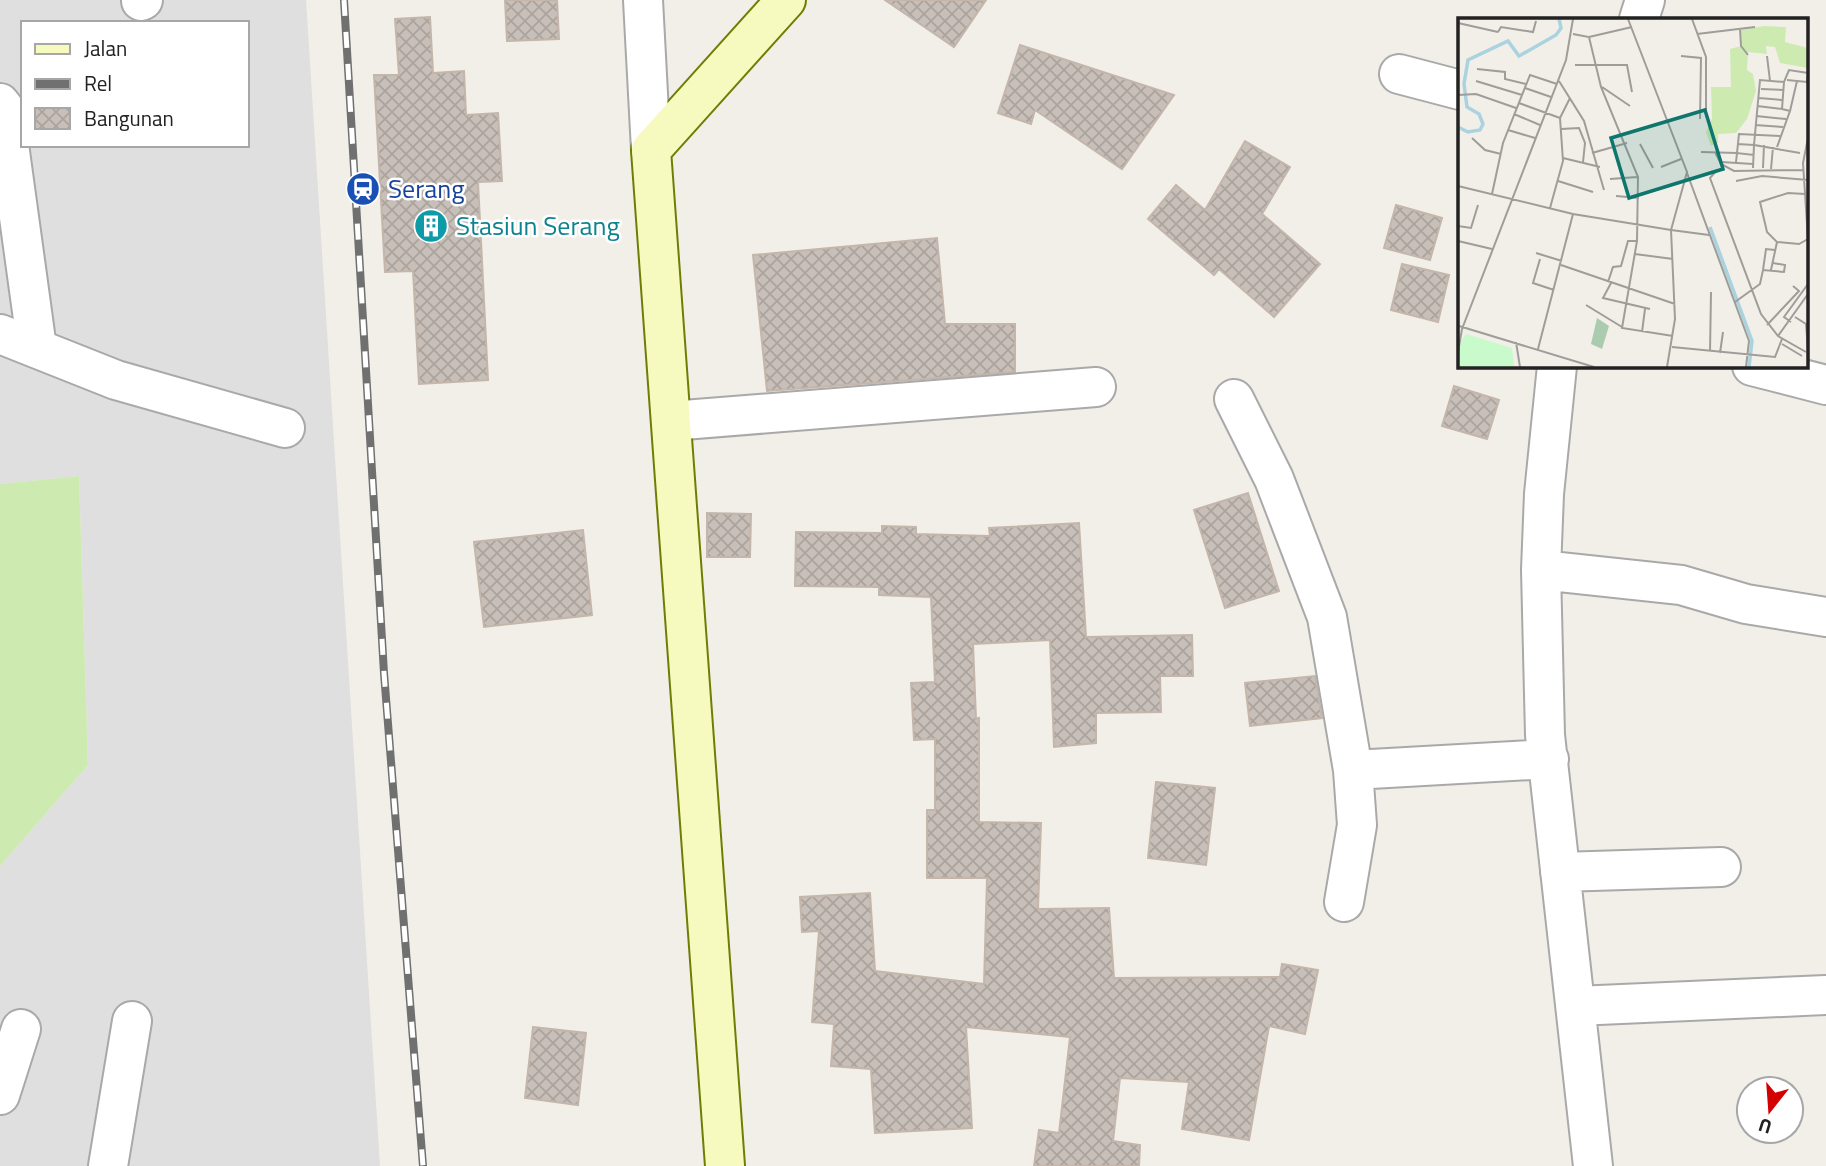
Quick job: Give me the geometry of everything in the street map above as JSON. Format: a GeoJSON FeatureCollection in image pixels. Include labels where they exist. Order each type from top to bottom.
{"type":"FeatureCollection","features":[{"type":"Feature","properties":{"kind":"main road"},"geometry":{"type":"LineString","coordinates":[[725,1166],[651,150],[786,0]]}},
{"type":"Feature","properties":{"kind":"street"},"geometry":{"type":"LineString","coordinates":[[643,0],[651,150]]}},
{"type":"Feature","properties":{"kind":"street"},"geometry":{"type":"LineString","coordinates":[[1639,18],[1645,0]]}},
{"type":"Feature","properties":{"kind":"street"},"geometry":{"type":"LineString","coordinates":[[1399,74],[1458,89]]}},
{"type":"Feature","properties":{"kind":"street"},"geometry":{"type":"LineString","coordinates":[[0,103],[4,108],[6,153],[37,348]]}},
{"type":"Feature","properties":{"kind":"street"},"geometry":{"type":"LineString","coordinates":[[0,334],[116,380],[285,428]]}},
{"type":"Feature","properties":{"kind":"street"},"geometry":{"type":"LineString","coordinates":[[1557,368],[1544,494],[1541,570],[1545,735],[1593,1166]]}},
{"type":"Feature","properties":{"kind":"street"},"geometry":{"type":"LineString","coordinates":[[1760,368],[1826,385]]}},
{"type":"Feature","properties":{"kind":"street"},"geometry":{"type":"LineString","coordinates":[[671,421],[1096,387]]}},
{"type":"Feature","properties":{"kind":"street"},"geometry":{"type":"LineString","coordinates":[[1234,399],[1274,479],[1328,617],[1353,770],[1357,825],[1344,902]]}},
{"type":"Feature","properties":{"kind":"street"},"geometry":{"type":"LineString","coordinates":[[1541,570],[1681,585],[1746,604],[1826,617]]}},
{"type":"Feature","properties":{"kind":"street"},"geometry":{"type":"LineString","coordinates":[[1353,770],[1549,759]]}},
{"type":"Feature","properties":{"kind":"street"},"geometry":{"type":"LineString","coordinates":[[1560,872],[1721,867]]}},
{"type":"Feature","properties":{"kind":"street"},"geometry":{"type":"LineString","coordinates":[[1576,1006],[1826,995]]}},
{"type":"Feature","properties":{"kind":"street"},"geometry":{"type":"LineString","coordinates":[[108,1166],[132,1021]]}},
{"type":"Feature","properties":{"kind":"street"},"geometry":{"type":"LineString","coordinates":[[0,1095],[21,1029]]}},
{"type":"Feature","properties":{"kind":"shaded area"},"geometry":{"type":"Polygon","coordinates":[[[0,0],[306,0],[380,1166],[0,1166],[0,866],[88,765],[79,476],[0,484],[0,0]]]}},
{"type":"Feature","properties":{"kind":"green space"},"geometry":{"type":"Polygon","coordinates":[[[79,476],[88,765],[0,866],[0,484],[79,476]]]}},
{"type":"Feature","properties":{"kind":"building"},"geometry":{"type":"Polygon","coordinates":[[[505,0],[557,0],[559,39],[507,41],[505,0]]]}},
{"type":"Feature","properties":{"kind":"building"},"geometry":{"type":"Polygon","coordinates":[[[885,0],[986,0],[954,47],[885,0]]]}},
{"type":"Feature","properties":{"kind":"building","name":"Stasiun Serang"},"geometry":{"type":"Polygon","coordinates":[[[430,17],[433,73],[464,71],[466,115],[498,113],[502,181],[478,182],[488,380],[419,384],[413,271],[385,272],[374,75],[399,75],[395,19],[430,17]]]}},
{"type":"Feature","properties":{"kind":"building"},"geometry":{"type":"Polygon","coordinates":[[[1020,45],[1174,95],[1122,169],[1035,110],[1031,124],[998,113],[1020,45]]]}},
{"type":"Feature","properties":{"kind":"building"},"geometry":{"type":"Polygon","coordinates":[[[1245,141],[1290,167],[1262,214],[1320,264],[1274,317],[1219,269],[1214,275],[1148,219],[1176,185],[1205,210],[1245,141]]]}},
{"type":"Feature","properties":{"kind":"building"},"geometry":{"type":"Polygon","coordinates":[[[1396,205],[1442,218],[1430,260],[1384,248],[1396,205]]]}},
{"type":"Feature","properties":{"kind":"building"},"geometry":{"type":"Polygon","coordinates":[[[937,238],[945,324],[1015,324],[1015,372],[767,391],[753,255],[937,238]]]}},
{"type":"Feature","properties":{"kind":"building"},"geometry":{"type":"Polygon","coordinates":[[[1402,264],[1449,275],[1438,322],[1391,310],[1402,264]]]}},
{"type":"Feature","properties":{"kind":"building"},"geometry":{"type":"Polygon","coordinates":[[[1454,386],[1499,400],[1487,439],[1442,426],[1454,386]]]}},
{"type":"Feature","properties":{"kind":"building"},"geometry":{"type":"Polygon","coordinates":[[[1248,493],[1279,591],[1225,608],[1194,510],[1248,493]]]}},
{"type":"Feature","properties":{"kind":"building"},"geometry":{"type":"Polygon","coordinates":[[[707,513],[751,514],[750,557],[707,557],[707,513]]]}},
{"type":"Feature","properties":{"kind":"building"},"geometry":{"type":"Polygon","coordinates":[[[1079,523],[1086,637],[1192,635],[1193,676],[1160,676],[1161,712],[1096,713],[1096,743],[1054,747],[1050,640],[973,644],[976,719],[979,718],[979,822],[1041,823],[1038,909],[1109,908],[1114,978],[1280,977],[1282,964],[1318,970],[1305,1034],[1269,1026],[1249,1140],[1182,1129],[1189,1082],[1120,1078],[1113,1141],[1140,1145],[1139,1166],[1034,1166],[1039,1130],[1059,1133],[1070,1037],[966,1027],[972,1128],[875,1133],[871,1069],[831,1066],[834,1024],[812,1022],[819,931],[802,932],[800,897],[870,893],[875,971],[984,984],[987,878],[927,878],[927,810],[935,810],[935,739],[914,740],[911,683],[935,682],[931,597],[879,595],[879,587],[795,586],[796,532],[882,533],[882,526],[916,527],[916,534],[990,536],[989,528],[1079,523]]]}},
{"type":"Feature","properties":{"kind":"building"},"geometry":{"type":"Polygon","coordinates":[[[583,530],[592,615],[484,627],[474,542],[583,530]]]}},
{"type":"Feature","properties":{"kind":"building"},"geometry":{"type":"Polygon","coordinates":[[[1315,676],[1322,718],[1250,726],[1245,683],[1315,676]]]}},
{"type":"Feature","properties":{"kind":"building"},"geometry":{"type":"Polygon","coordinates":[[[1156,782],[1215,788],[1206,865],[1148,858],[1156,782]]]}},
{"type":"Feature","properties":{"kind":"building"},"geometry":{"type":"Polygon","coordinates":[[[533,1027],[586,1033],[578,1105],[525,1098],[533,1027]]]}},
{"type":"Feature","properties":{"kind":"railway"},"geometry":{"type":"LineString","coordinates":[[344,0],[384,673],[423,1166]]}},
{"type":"Feature","properties":{"kind":"place","name":"Serang"},"geometry":{"type":"Point","coordinates":[363,189]}},
{"type":"Feature","properties":{"kind":"place","name":"Stasiun Serang"},"geometry":{"type":"Point","coordinates":[431,226]}}]}
